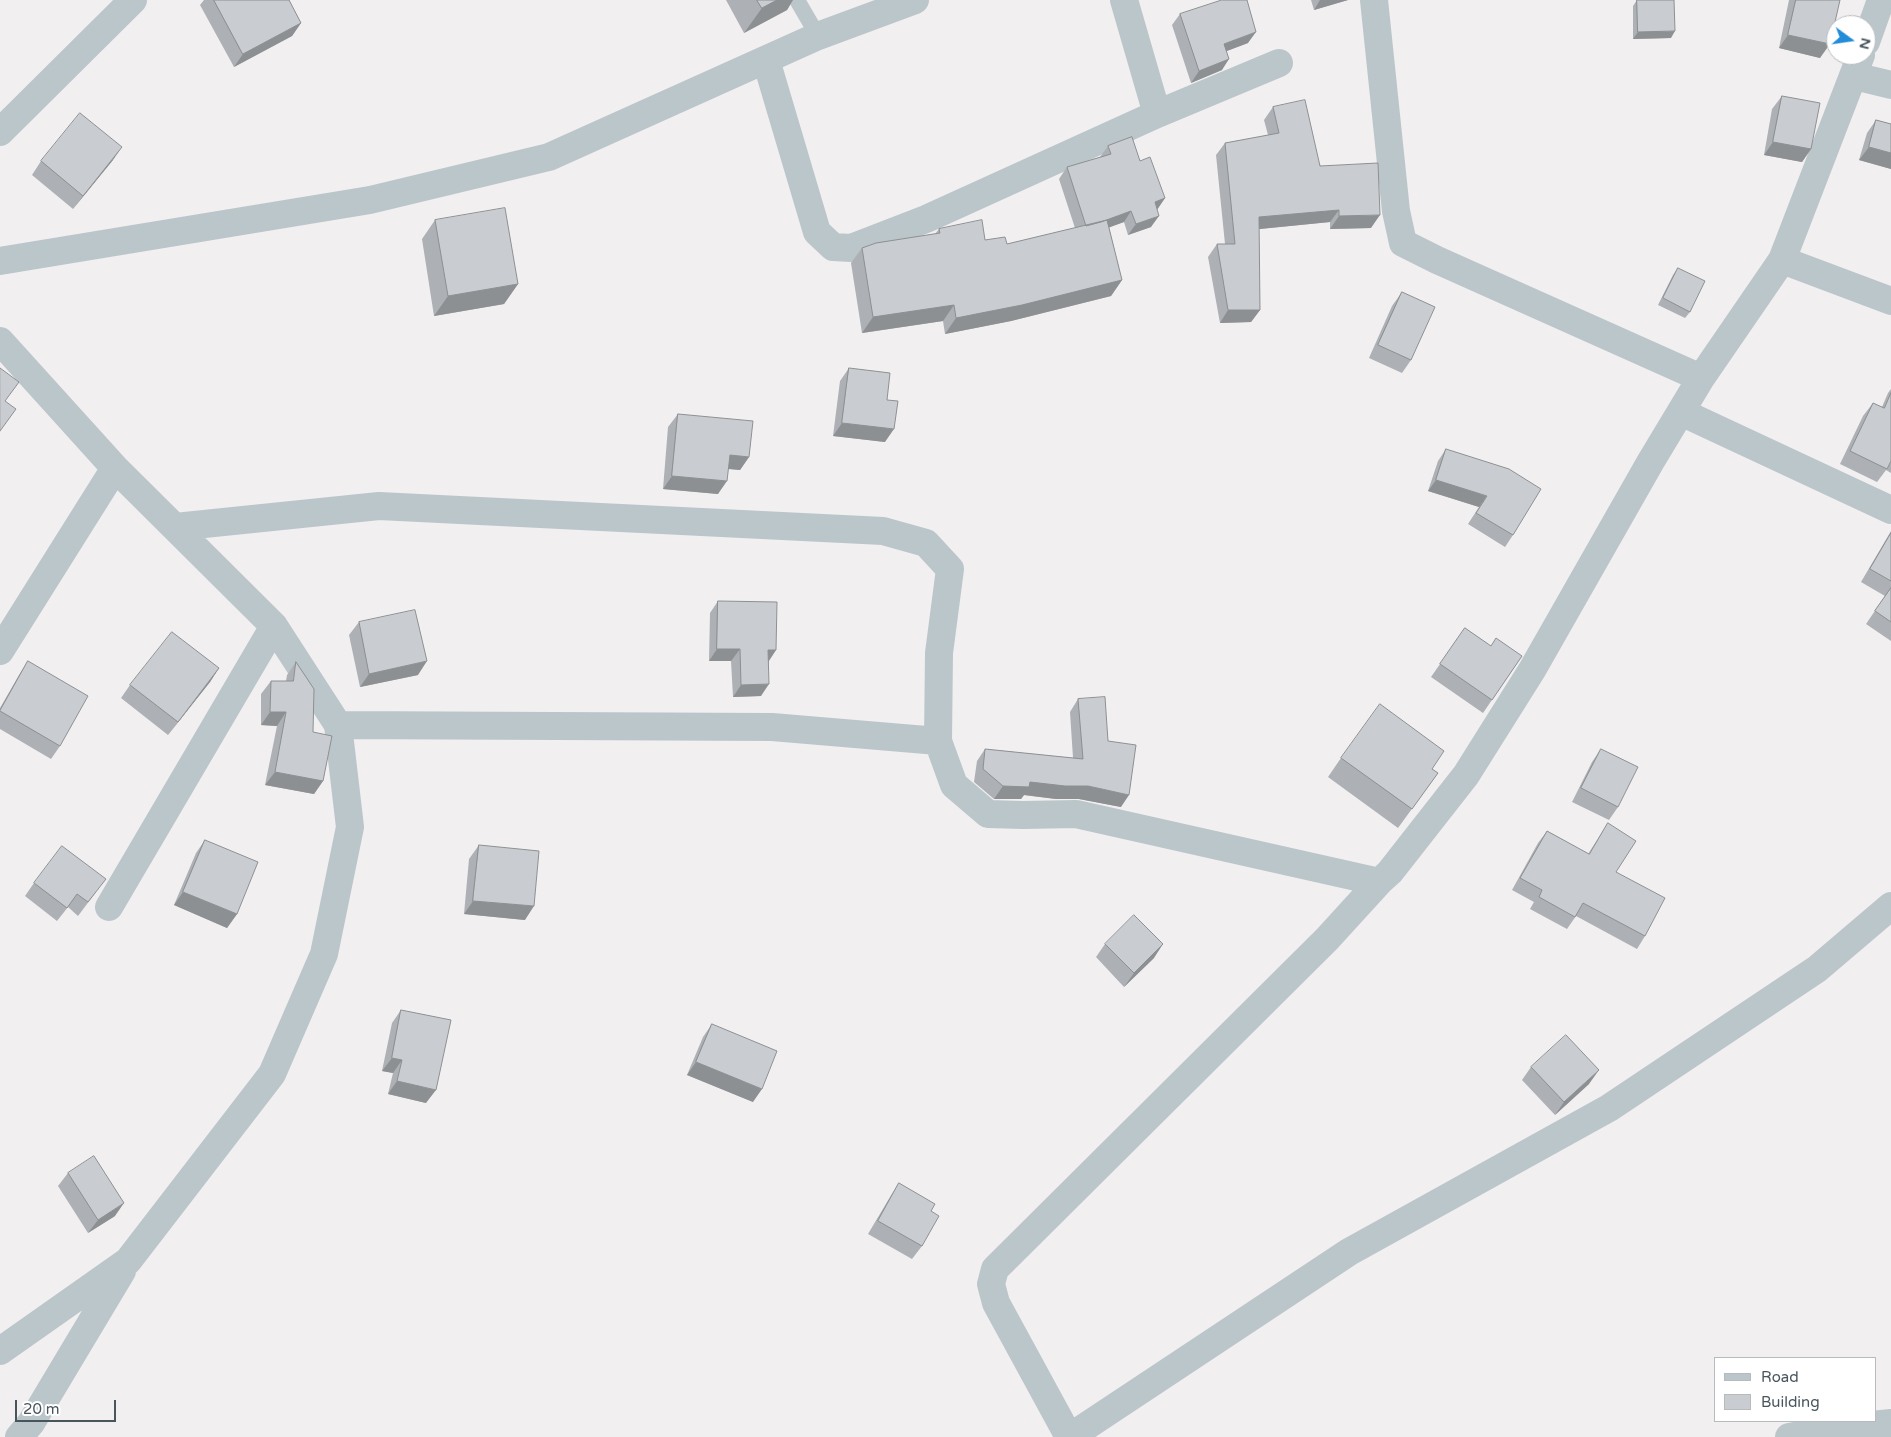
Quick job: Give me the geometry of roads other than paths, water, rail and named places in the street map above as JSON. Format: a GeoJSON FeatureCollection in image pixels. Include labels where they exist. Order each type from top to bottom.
{"type":"FeatureCollection","features":[{"type":"Feature","properties":{"kind":"street"},"geometry":{"type":"LineString","coordinates":[[0,132],[133,0]]}},
{"type":"Feature","properties":{"kind":"street"},"geometry":{"type":"LineString","coordinates":[[0,261],[370,200],[549,157],[818,36],[914,0]]}},
{"type":"Feature","properties":{"kind":"street"},"geometry":{"type":"LineString","coordinates":[[1124,0],[1157,114]]}},
{"type":"Feature","properties":{"kind":"street"},"geometry":{"type":"LineString","coordinates":[[1374,0],[1396,211],[1403,243],[1701,378]]}},
{"type":"Feature","properties":{"kind":"street"},"geometry":{"type":"LineString","coordinates":[[1876,15],[1881,0]]}},
{"type":"Feature","properties":{"kind":"street"},"geometry":{"type":"LineString","coordinates":[[766,60],[817,232],[833,247],[851,248],[926,219],[1157,114],[1280,63]]}},
{"type":"Feature","properties":{"kind":"street"},"geometry":{"type":"LineString","coordinates":[[1891,85],[1858,65],[1782,260],[1701,378],[1532,670],[1466,775],[1390,872],[1327,939],[995,1269],[991,1284],[996,1303],[1069,1437],[1349,1252],[1609,1108],[1817,969],[1891,906]]}},
{"type":"Feature","properties":{"kind":"street"},"geometry":{"type":"LineString","coordinates":[[1782,260],[1891,300]]}},
{"type":"Feature","properties":{"kind":"street"},"geometry":{"type":"LineString","coordinates":[[0,342],[114,468],[274,626],[338,726],[350,827],[324,954],[272,1074],[128,1261],[30,1423],[19,1437]]}},
{"type":"Feature","properties":{"kind":"street"},"geometry":{"type":"LineString","coordinates":[[1681,412],[1891,510]]}},
{"type":"Feature","properties":{"kind":"street"},"geometry":{"type":"LineString","coordinates":[[0,651],[114,468]]}},
{"type":"Feature","properties":{"kind":"street"},"geometry":{"type":"LineString","coordinates":[[175,527],[379,506],[883,531],[926,543],[950,569],[939,653],[938,741],[954,785],[988,814],[1076,814],[1379,882]]}},
{"type":"Feature","properties":{"kind":"street"},"geometry":{"type":"LineString","coordinates":[[109,907],[274,626]]}},
{"type":"Feature","properties":{"kind":"street"},"geometry":{"type":"LineString","coordinates":[[338,726],[772,726],[938,741]]}},
{"type":"Feature","properties":{"kind":"street"},"geometry":{"type":"LineString","coordinates":[[0,1351],[128,1261]]}},
{"type":"Feature","properties":{"kind":"street"},"geometry":{"type":"LineString","coordinates":[[1790,1437],[1833,1429],[1891,1423]]}},
{"type":"Feature","properties":{"kind":"lane"},"geometry":{"type":"LineString","coordinates":[[798,0],[818,36]]}}]}
